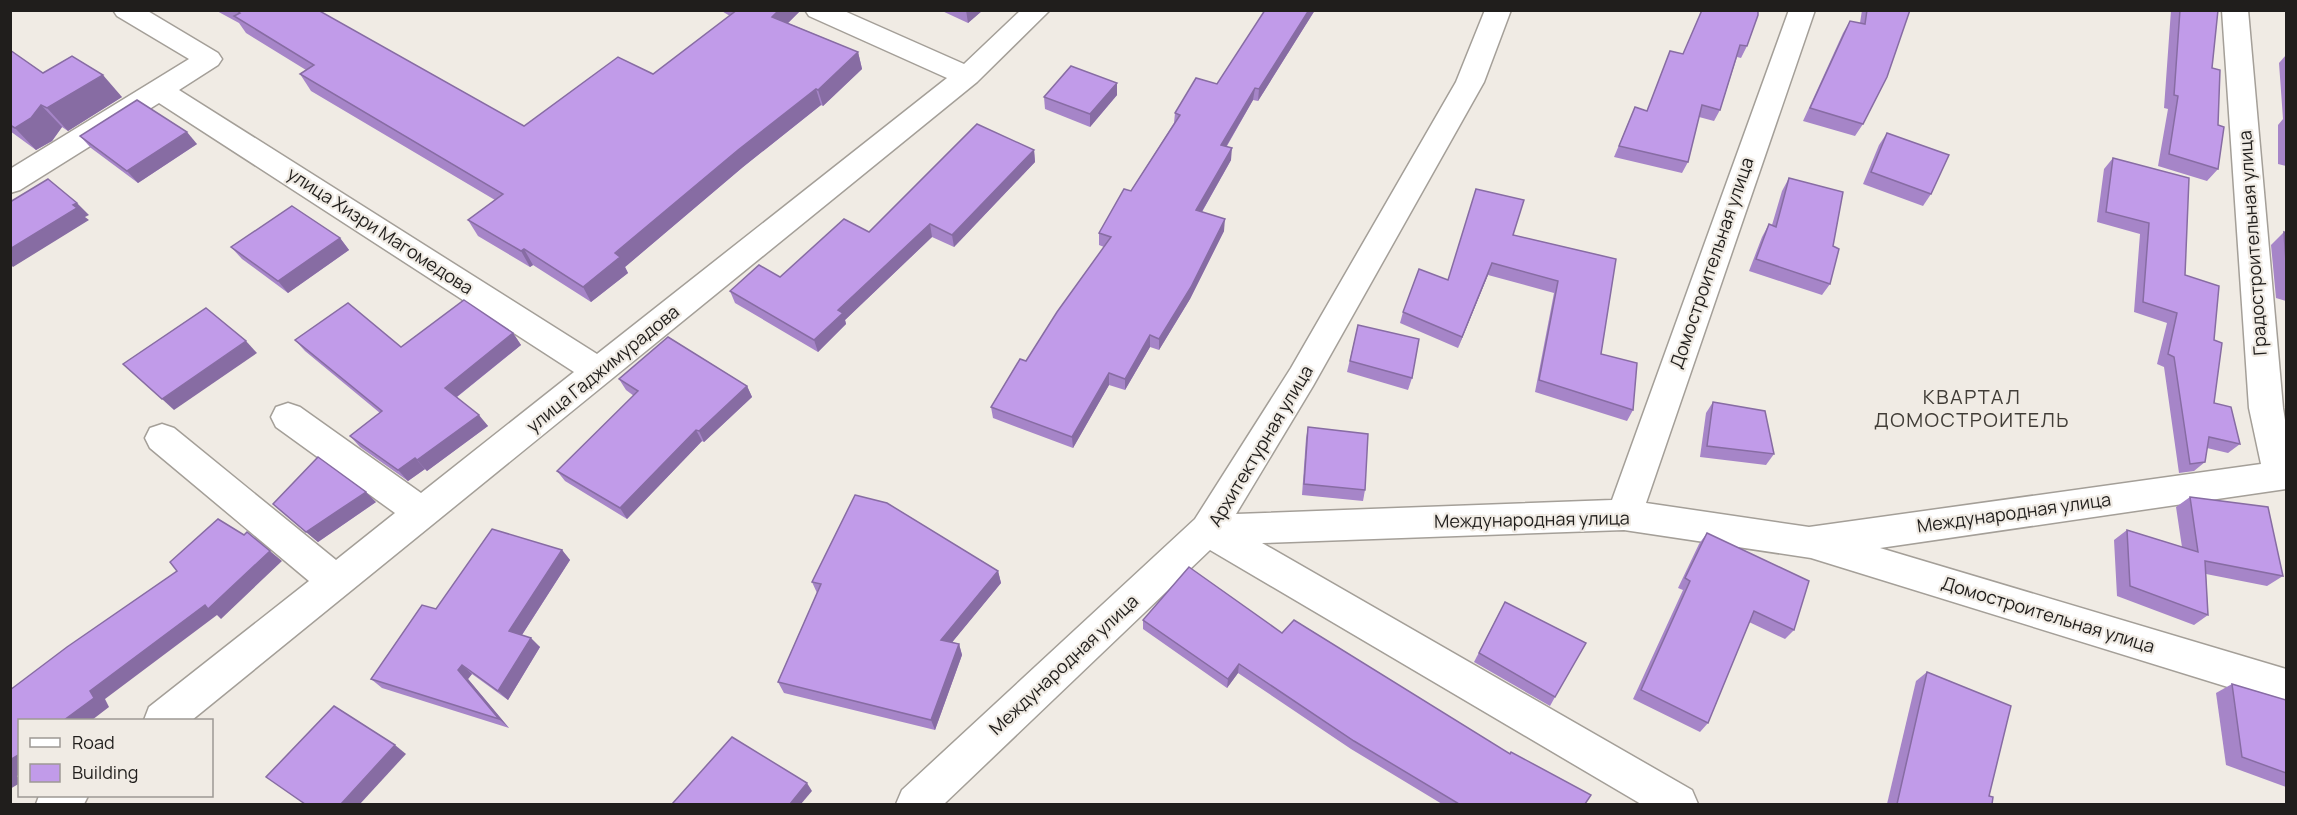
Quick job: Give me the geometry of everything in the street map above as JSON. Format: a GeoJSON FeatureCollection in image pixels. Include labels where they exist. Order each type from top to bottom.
{"type":"FeatureCollection","features":[{"type":"Feature","properties":{"kind":"street"},"geometry":{"type":"LineString","coordinates":[[10,183],[209,59],[126,10]]}},
{"type":"Feature","properties":{"kind":"street"},"geometry":{"type":"LineString","coordinates":[[818,10],[967,76]]}},
{"type":"Feature","properties":{"kind":"street","name":"улица Гаджимурадова"},"geometry":{"type":"LineString","coordinates":[[164,719],[337,583],[967,76],[1037,10]]}},
{"type":"Feature","properties":{"kind":"street","name":"Архитектурная улица"},"geometry":{"type":"LineString","coordinates":[[1498,10],[1470,82],[1302,377],[1207,530],[1678,804]]}},
{"type":"Feature","properties":{"kind":"street","name":"Домостроительная улица"},"geometry":{"type":"LineString","coordinates":[[1624,515],[1802,10]]}},
{"type":"Feature","properties":{"kind":"street","name":"Градостроительная улица"},"geometry":{"type":"LineString","coordinates":[[2235,10],[2266,408],[2283,474]]}},
{"type":"Feature","properties":{"kind":"street","name":"улица Хизри Магомедова"},"geometry":{"type":"LineString","coordinates":[[159,90],[600,372]]}},
{"type":"Feature","properties":{"kind":"street"},"geometry":{"type":"LineString","coordinates":[[288,417],[422,513]]}},
{"type":"Feature","properties":{"kind":"street"},"geometry":{"type":"LineString","coordinates":[[162,438],[337,583]]}},
{"type":"Feature","properties":{"kind":"street","name":"Международная улица"},"geometry":{"type":"LineString","coordinates":[[932,801],[1207,530],[1624,515],[1809,543],[2283,474]]}},
{"type":"Feature","properties":{"kind":"street","name":"Домостроительная улица"},"geometry":{"type":"LineString","coordinates":[[1809,543],[2286,687]]}},
{"type":"Feature","properties":{"kind":"building"},"geometry":{"type":"Polygon","coordinates":[[[236,10],[318,10],[524,126],[618,57],[653,74],[737,10],[779,10],[772,17],[858,52],[818,90],[816,89],[738,150],[615,253],[620,257],[583,287],[524,249],[521,251],[468,220],[503,194],[300,74],[314,65],[234,16],[240,13],[236,10]]]}},
{"type":"Feature","properties":{"kind":"building"},"geometry":{"type":"Polygon","coordinates":[[[1265,10],[1309,10],[1259,89],[1255,88],[1221,145],[1232,148],[1196,210],[1225,219],[1191,287],[1159,339],[1150,335],[1125,379],[1109,373],[1072,437],[991,407],[1020,359],[1026,361],[1057,312],[1111,237],[1099,233],[1124,189],[1131,191],[1180,115],[1175,113],[1196,78],[1217,84],[1265,10]]]}},
{"type":"Feature","properties":{"kind":"building"},"geometry":{"type":"Polygon","coordinates":[[[1702,10],[1758,10],[1747,46],[1740,45],[1720,110],[1702,105],[1688,162],[1619,146],[1635,107],[1647,111],[1670,51],[1683,54],[1702,10]]]}},
{"type":"Feature","properties":{"kind":"building"},"geometry":{"type":"Polygon","coordinates":[[[1867,10],[1910,10],[1887,77],[1863,124],[1810,108],[1850,21],[1865,24],[1867,10]]]}},
{"type":"Feature","properties":{"kind":"building"},"geometry":{"type":"Polygon","coordinates":[[[2180,10],[2218,10],[2212,68],[2220,70],[2218,125],[2224,127],[2218,169],[2169,154],[2178,96],[2174,95],[2180,10]]]}},
{"type":"Feature","properties":{"kind":"building"},"geometry":{"type":"Polygon","coordinates":[[[10,50],[43,73],[72,56],[103,75],[47,108],[41,105],[31,118],[15,128],[10,125],[10,50]]]}},
{"type":"Feature","properties":{"kind":"building"},"geometry":{"type":"Polygon","coordinates":[[[1071,66],[1117,83],[1090,114],[1044,97],[1071,66]]]}},
{"type":"Feature","properties":{"kind":"building"},"geometry":{"type":"Polygon","coordinates":[[[137,100],[187,132],[127,171],[80,136],[137,100]]]}},
{"type":"Feature","properties":{"kind":"building"},"geometry":{"type":"Polygon","coordinates":[[[977,124],[1034,150],[952,235],[930,224],[838,310],[843,313],[814,340],[730,291],[759,265],[780,277],[844,219],[869,232],[977,124]]]}},
{"type":"Feature","properties":{"kind":"building"},"geometry":{"type":"Polygon","coordinates":[[[1887,133],[1949,155],[1931,194],[1871,172],[1887,133]]]}},
{"type":"Feature","properties":{"kind":"building"},"geometry":{"type":"Polygon","coordinates":[[[2113,158],[2189,178],[2185,275],[2219,286],[2214,340],[2222,343],[2214,403],[2231,407],[2240,444],[2209,437],[2205,462],[2190,464],[2174,357],[2168,354],[2177,313],[2143,302],[2149,223],[2106,212],[2113,158]]]}},
{"type":"Feature","properties":{"kind":"building"},"geometry":{"type":"Polygon","coordinates":[[[1789,178],[1843,192],[1833,246],[1839,249],[1830,284],[1756,259],[1769,224],[1776,227],[1789,178]]]}},
{"type":"Feature","properties":{"kind":"building"},"geometry":{"type":"Polygon","coordinates":[[[48,179],[77,203],[73,205],[77,208],[10,249],[10,202],[48,179]]]}},
{"type":"Feature","properties":{"kind":"building"},"geometry":{"type":"Polygon","coordinates":[[[1476,189],[1524,200],[1513,235],[1616,259],[1601,354],[1637,363],[1633,410],[1539,380],[1558,281],[1492,263],[1462,337],[1403,312],[1419,269],[1448,280],[1476,189]]]}},
{"type":"Feature","properties":{"kind":"building"},"geometry":{"type":"Polygon","coordinates":[[[292,206],[340,238],[278,281],[231,247],[292,206]]]}},
{"type":"Feature","properties":{"kind":"building"},"geometry":{"type":"Polygon","coordinates":[[[2284,232],[2286,233],[2286,262],[2284,232]]]}},
{"type":"Feature","properties":{"kind":"building"},"geometry":{"type":"Polygon","coordinates":[[[464,300],[513,333],[445,388],[479,415],[417,460],[415,458],[398,470],[350,436],[382,411],[295,340],[348,303],[401,347],[464,300]]]}},
{"type":"Feature","properties":{"kind":"building"},"geometry":{"type":"Polygon","coordinates":[[[206,308],[246,341],[162,399],[123,364],[206,308]]]}},
{"type":"Feature","properties":{"kind":"building"},"geometry":{"type":"Polygon","coordinates":[[[1358,325],[1419,339],[1412,378],[1350,361],[1358,325]]]}},
{"type":"Feature","properties":{"kind":"building"},"geometry":{"type":"Polygon","coordinates":[[[668,337],[747,386],[699,431],[696,430],[620,508],[557,471],[638,391],[619,379],[668,337]]]}},
{"type":"Feature","properties":{"kind":"building"},"geometry":{"type":"Polygon","coordinates":[[[1713,402],[1765,411],[1774,454],[1707,446],[1713,402]]]}},
{"type":"Feature","properties":{"kind":"building"},"geometry":{"type":"Polygon","coordinates":[[[1308,427],[1368,434],[1365,490],[1304,484],[1308,427]]]}},
{"type":"Feature","properties":{"kind":"building"},"geometry":{"type":"Polygon","coordinates":[[[318,457],[366,492],[306,532],[273,504],[318,457]]]}},
{"type":"Feature","properties":{"kind":"building"},"geometry":{"type":"Polygon","coordinates":[[[855,495],[887,503],[998,571],[941,640],[959,644],[931,720],[778,682],[821,584],[812,582],[855,495]]]}},
{"type":"Feature","properties":{"kind":"building"},"geometry":{"type":"Polygon","coordinates":[[[2190,497],[2268,507],[2283,576],[2205,561],[2208,615],[2130,586],[2127,530],[2198,552],[2190,497]]]}},
{"type":"Feature","properties":{"kind":"building"},"geometry":{"type":"Polygon","coordinates":[[[218,519],[244,535],[247,532],[270,551],[208,609],[205,605],[90,691],[94,698],[65,719],[18,719],[18,755],[10,760],[10,690],[67,647],[177,571],[170,562],[218,519]]]}},
{"type":"Feature","properties":{"kind":"building"},"geometry":{"type":"Polygon","coordinates":[[[492,529],[562,550],[509,631],[531,638],[498,691],[462,665],[458,670],[499,719],[371,679],[422,605],[436,609],[492,529]]]}},
{"type":"Feature","properties":{"kind":"building"},"geometry":{"type":"Polygon","coordinates":[[[1707,533],[1809,581],[1794,630],[1754,611],[1708,723],[1641,690],[1690,581],[1685,578],[1707,533]]]}},
{"type":"Feature","properties":{"kind":"building"},"geometry":{"type":"Polygon","coordinates":[[[1189,567],[1282,633],[1294,620],[1510,754],[1511,752],[1591,795],[1585,804],[1459,804],[1354,741],[1239,664],[1228,679],[1143,620],[1189,567]]]}},
{"type":"Feature","properties":{"kind":"building"},"geometry":{"type":"Polygon","coordinates":[[[1505,602],[1586,643],[1555,697],[1479,653],[1505,602]]]}},
{"type":"Feature","properties":{"kind":"building"},"geometry":{"type":"Polygon","coordinates":[[[1927,672],[2011,706],[1989,796],[1993,797],[1992,804],[1897,804],[1927,672]]]}},
{"type":"Feature","properties":{"kind":"building"},"geometry":{"type":"Polygon","coordinates":[[[2232,684],[2286,700],[2286,773],[2242,757],[2232,684]]]}},
{"type":"Feature","properties":{"kind":"building"},"geometry":{"type":"Polygon","coordinates":[[[334,706],[395,745],[341,804],[305,804],[266,777],[334,706]]]}},
{"type":"Feature","properties":{"kind":"building"},"geometry":{"type":"Polygon","coordinates":[[[732,737],[807,783],[790,804],[672,804],[732,737]]]}},
{"type":"Feature","properties":{"kind":"district","name":"КВАРТАЛ ДОМОСТРОИТЕЛЬ"},"geometry":{"type":"Point","coordinates":[1972,408]}}]}
